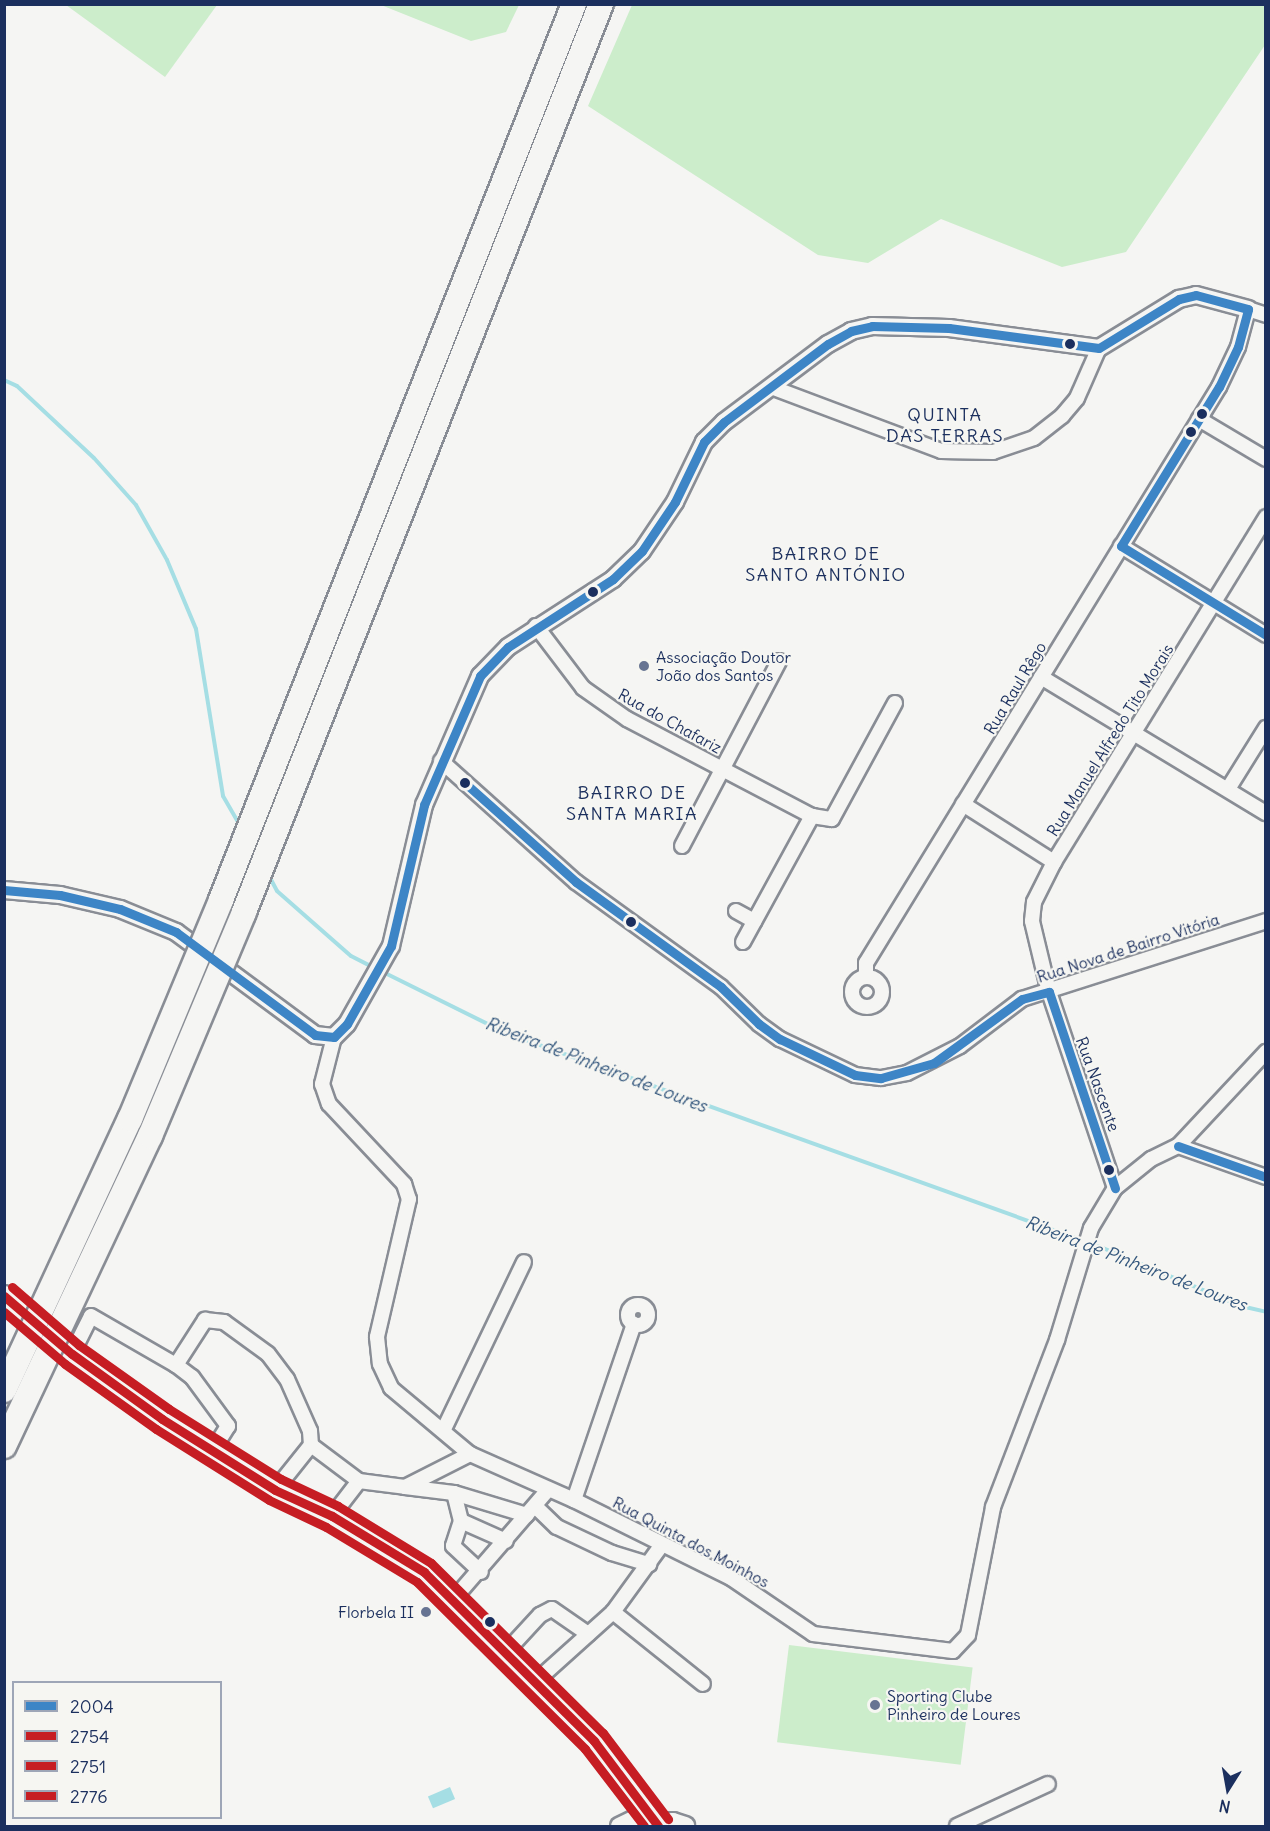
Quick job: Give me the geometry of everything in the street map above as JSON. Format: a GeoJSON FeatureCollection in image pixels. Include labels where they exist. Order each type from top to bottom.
{"type":"FeatureCollection","features":[{"type":"Feature","properties":{"kind":"highway"},"geometry":{"type":"LineString","coordinates":[[4,1390],[130,1119],[221,900],[574,4]]}},
{"type":"Feature","properties":{"kind":"highway"},"geometry":{"type":"LineString","coordinates":[[4,1446],[150,1136],[244,912],[602,4]]}},
{"type":"Feature","properties":{"kind":"main road"},"geometry":{"type":"LineString","coordinates":[[4,1296],[72,1353],[162,1419],[275,1490],[332,1516],[424,1572],[617,1767],[654,1821],[673,1821],[685,1827]]}},
{"type":"Feature","properties":{"kind":"street"},"geometry":{"type":"LineString","coordinates":[[771,387],[941,451],[993,452],[1034,438],[1062,416],[1077,398],[1099,348],[1179,299],[1196,295],[1266,315]]}},
{"type":"Feature","properties":{"kind":"street","name":"Rua Raul Rêgo"},"geometry":{"type":"LineString","coordinates":[[866,977],[866,963],[1198,419],[1238,347],[1248,309]]}},
{"type":"Feature","properties":{"kind":"street"},"geometry":{"type":"LineString","coordinates":[[4,890],[60,894],[120,909],[176,932],[315,1035],[334,1037],[360,1000],[386,956],[424,805],[441,761],[480,676],[536,626],[613,579],[642,550],[675,502],[704,442],[828,344],[851,331],[872,326],[949,328],[1099,348]]}},
{"type":"Feature","properties":{"kind":"street"},"geometry":{"type":"LineString","coordinates":[[1198,419],[1266,459]]}},
{"type":"Feature","properties":{"kind":"street","name":"Rua Manuel Alfredo Tito Morais"},"geometry":{"type":"LineString","coordinates":[[1048,992],[1032,921],[1038,890],[1266,517]]}},
{"type":"Feature","properties":{"kind":"street"},"geometry":{"type":"LineString","coordinates":[[1121,546],[1266,635]]}},
{"type":"Feature","properties":{"kind":"street","name":"Rua do Chafariz"},"geometry":{"type":"LineString","coordinates":[[536,626],[583,688],[627,719],[812,816]]}},
{"type":"Feature","properties":{"kind":"street"},"geometry":{"type":"LineString","coordinates":[[682,846],[779,661]]}},
{"type":"Feature","properties":{"kind":"street"},"geometry":{"type":"LineString","coordinates":[[1041,677],[1266,813]]}},
{"type":"Feature","properties":{"kind":"street"},"geometry":{"type":"LineString","coordinates":[[743,942],[812,816],[832,819],[895,703]]}},
{"type":"Feature","properties":{"kind":"street"},"geometry":{"type":"LineString","coordinates":[[1228,789],[1266,728]]}},
{"type":"Feature","properties":{"kind":"street","name":"Rua Nova de Bairro Vitória"},"geometry":{"type":"LineString","coordinates":[[441,761],[576,882],[721,987],[780,1039],[855,1074],[881,1078],[934,1063],[1022,999],[1266,921]]}},
{"type":"Feature","properties":{"kind":"street"},"geometry":{"type":"LineString","coordinates":[[963,804],[1054,862]]}},
{"type":"Feature","properties":{"kind":"street"},"geometry":{"type":"LineString","coordinates":[[736,911],[754,921]]}},
{"type":"Feature","properties":{"kind":"street","name":"Rua Nascente"},"geometry":{"type":"LineString","coordinates":[[1048,992],[1115,1188]]}},
{"type":"Feature","properties":{"kind":"street","name":"Rua Quinta dos Moinhos"},"geometry":{"type":"LineString","coordinates":[[334,1037],[322,1084],[329,1104],[404,1184],[409,1199],[377,1337],[380,1364],[391,1388],[444,1429],[470,1454],[547,1491],[574,1500],[661,1546],[731,1578],[813,1634],[952,1652],[960,1647],[968,1635],[993,1507],[1058,1340],[1091,1228],[1115,1188]]}},
{"type":"Feature","properties":{"kind":"street"},"geometry":{"type":"LineString","coordinates":[[1115,1188],[1150,1160],[1178,1146],[1266,1052]]}},
{"type":"Feature","properties":{"kind":"street"},"geometry":{"type":"LineString","coordinates":[[1178,1146],[1266,1177]]}},
{"type":"Feature","properties":{"kind":"street"},"geometry":{"type":"LineString","coordinates":[[444,1429],[524,1262]]}},
{"type":"Feature","properties":{"kind":"street"},"geometry":{"type":"LineString","coordinates":[[72,1353],[91,1316],[176,1365],[192,1377],[228,1426],[213,1450]]}},
{"type":"Feature","properties":{"kind":"street"},"geometry":{"type":"LineString","coordinates":[[176,1365],[205,1320],[224,1322],[268,1354],[287,1379],[310,1431],[311,1445],[275,1490]]}},
{"type":"Feature","properties":{"kind":"street"},"geometry":{"type":"LineString","coordinates":[[574,1500],[634,1324]]}},
{"type":"Feature","properties":{"kind":"street"},"geometry":{"type":"LineString","coordinates":[[311,1445],[359,1481],[457,1494],[531,1510],[556,1527],[612,1552],[649,1564]]}},
{"type":"Feature","properties":{"kind":"street"},"geometry":{"type":"LineString","coordinates":[[405,1487],[470,1454]]}},
{"type":"Feature","properties":{"kind":"street"},"geometry":{"type":"LineString","coordinates":[[332,1516],[359,1481]]}},
{"type":"Feature","properties":{"kind":"street"},"geometry":{"type":"LineString","coordinates":[[452,1601],[481,1572],[547,1491]]}},
{"type":"Feature","properties":{"kind":"street"},"geometry":{"type":"LineString","coordinates":[[457,1494],[461,1521],[453,1546],[481,1572]]}},
{"type":"Feature","properties":{"kind":"street"},"geometry":{"type":"LineString","coordinates":[[461,1521],[506,1541]]}},
{"type":"Feature","properties":{"kind":"street"},"geometry":{"type":"LineString","coordinates":[[535,1682],[613,1612],[661,1546]]}},
{"type":"Feature","properties":{"kind":"street"},"geometry":{"type":"LineString","coordinates":[[505,1653],[540,1615],[552,1610],[588,1634]]}},
{"type":"Feature","properties":{"kind":"street"},"geometry":{"type":"LineString","coordinates":[[613,1612],[703,1684]]}},
{"type":"Feature","properties":{"kind":"street"},"geometry":{"type":"LineString","coordinates":[[957,1827],[1048,1784]]}},
{"type":"Feature","properties":{"kind":"street"},"geometry":{"type":"LineString","coordinates":[[619,1827],[654,1821]]}},
{"type":"Feature","properties":{"kind":"green space"},"geometry":{"type":"Polygon","coordinates":[[[217,4],[165,77],[66,5],[217,4]]]}},
{"type":"Feature","properties":{"kind":"green space"},"geometry":{"type":"Polygon","coordinates":[[[381,5],[519,5],[506,32],[471,41],[381,5]]]}},
{"type":"Feature","properties":{"kind":"green space"},"geometry":{"type":"Polygon","coordinates":[[[632,5],[1265,5],[1265,45],[1126,252],[1062,267],[941,219],[868,263],[818,255],[588,106],[632,5]]]}},
{"type":"Feature","properties":{"kind":"green space","name":"Sporting Clube Pinheiro de Loures"},"geometry":{"type":"Polygon","coordinates":[[[789,1645],[973,1668],[961,1765],[777,1742],[789,1645]]]}},
{"type":"Feature","properties":{"kind":"water"},"geometry":{"type":"Polygon","coordinates":[[[450,1787],[455,1799],[433,1808],[428,1796],[450,1787]]]}},
{"type":"Feature","properties":{"kind":"waterway","name":"Ribeira de Pinheiro de Loures"},"geometry":{"type":"LineString","coordinates":[[4,380],[17,386],[94,458],[136,505],[167,560],[196,629],[223,796],[240,826]]}},
{"type":"Feature","properties":{"kind":"waterway","name":"Ribeira de Pinheiro de Loures"},"geometry":{"type":"LineString","coordinates":[[268,874],[277,891],[351,956],[373,967]]}},
{"type":"Feature","properties":{"kind":"waterway","name":"Ribeira de Pinheiro de Loures"},"geometry":{"type":"LineString","coordinates":[[383,972],[506,1033],[1084,1241]]}},
{"type":"Feature","properties":{"kind":"waterway","name":"Ribeira de Pinheiro de Loures"},"geometry":{"type":"LineString","coordinates":[[1091,1243],[1241,1306],[1266,1312]]}},
{"type":"Feature","properties":{"kind":"transit line","name":"2004"},"geometry":{"type":"LineString","coordinates":[[334,1037],[347,1024],[391,946],[424,805],[480,676],[508,647],[613,579],[642,551],[675,502],[704,442],[724,422],[828,344],[851,331],[872,326],[949,328],[1099,348],[1179,299],[1196,295],[1248,309]]}},
{"type":"Feature","properties":{"kind":"transit line","name":"2004"},"geometry":{"type":"LineString","coordinates":[[1121,546],[1219,387],[1238,347],[1248,309]]}},
{"type":"Feature","properties":{"kind":"transit line","name":"2004"},"geometry":{"type":"LineString","coordinates":[[1121,546],[1266,635]]}},
{"type":"Feature","properties":{"kind":"transit line","name":"2004"},"geometry":{"type":"LineString","coordinates":[[465,783],[576,882],[721,987],[759,1024],[780,1039],[855,1075],[881,1078],[934,1063],[1022,999],[1049,992]]}},
{"type":"Feature","properties":{"kind":"transit line","name":"2004"},"geometry":{"type":"LineString","coordinates":[[4,890],[60,895],[120,909],[176,932],[315,1035],[334,1037]]}},
{"type":"Feature","properties":{"kind":"transit line","name":"2004"},"geometry":{"type":"LineString","coordinates":[[1049,992],[1115,1188]]}},
{"type":"Feature","properties":{"kind":"transit line","name":"2004"},"geometry":{"type":"LineString","coordinates":[[1178,1146],[1266,1177]]}},
{"type":"Feature","properties":{"kind":"transit line","name":"2776"},"geometry":{"type":"LineString","coordinates":[[12,1287],[79,1345],[169,1409],[281,1479],[338,1506],[431,1563],[603,1733],[668,1819]]}},
{"type":"Feature","properties":{"kind":"transit line","name":"2754"},"geometry":{"type":"LineString","coordinates":[[4,1296],[72,1354],[162,1419],[275,1490],[332,1516],[424,1572],[594,1741],[658,1826]]}},
{"type":"Feature","properties":{"kind":"transit line","name":"2751"},"geometry":{"type":"LineString","coordinates":[[4,1312],[65,1364],[156,1429],[269,1500],[326,1527],[417,1582],[585,1749],[644,1826]]}},
{"type":"Feature","properties":{"kind":"place","name":"Associação Doutor João dos Santos"},"geometry":{"type":"Point","coordinates":[644,666]}},
{"type":"Feature","properties":{"kind":"place","name":"Florbela II"},"geometry":{"type":"Point","coordinates":[426,1612]}},
{"type":"Feature","properties":{"kind":"place","name":"Sporting Clube Pinheiro de Loures"},"geometry":{"type":"Point","coordinates":[875,1705]}},
{"type":"Feature","properties":{"kind":"district","name":"QUINTA DAS TERRAS"},"geometry":{"type":"Point","coordinates":[945,426]}},
{"type":"Feature","properties":{"kind":"district","name":"BAIRRO DE SANTO ANTÓNIO"},"geometry":{"type":"Point","coordinates":[826,565]}},
{"type":"Feature","properties":{"kind":"district","name":"BAIRRO DE SANTA MARIA"},"geometry":{"type":"Point","coordinates":[632,804]}}]}
